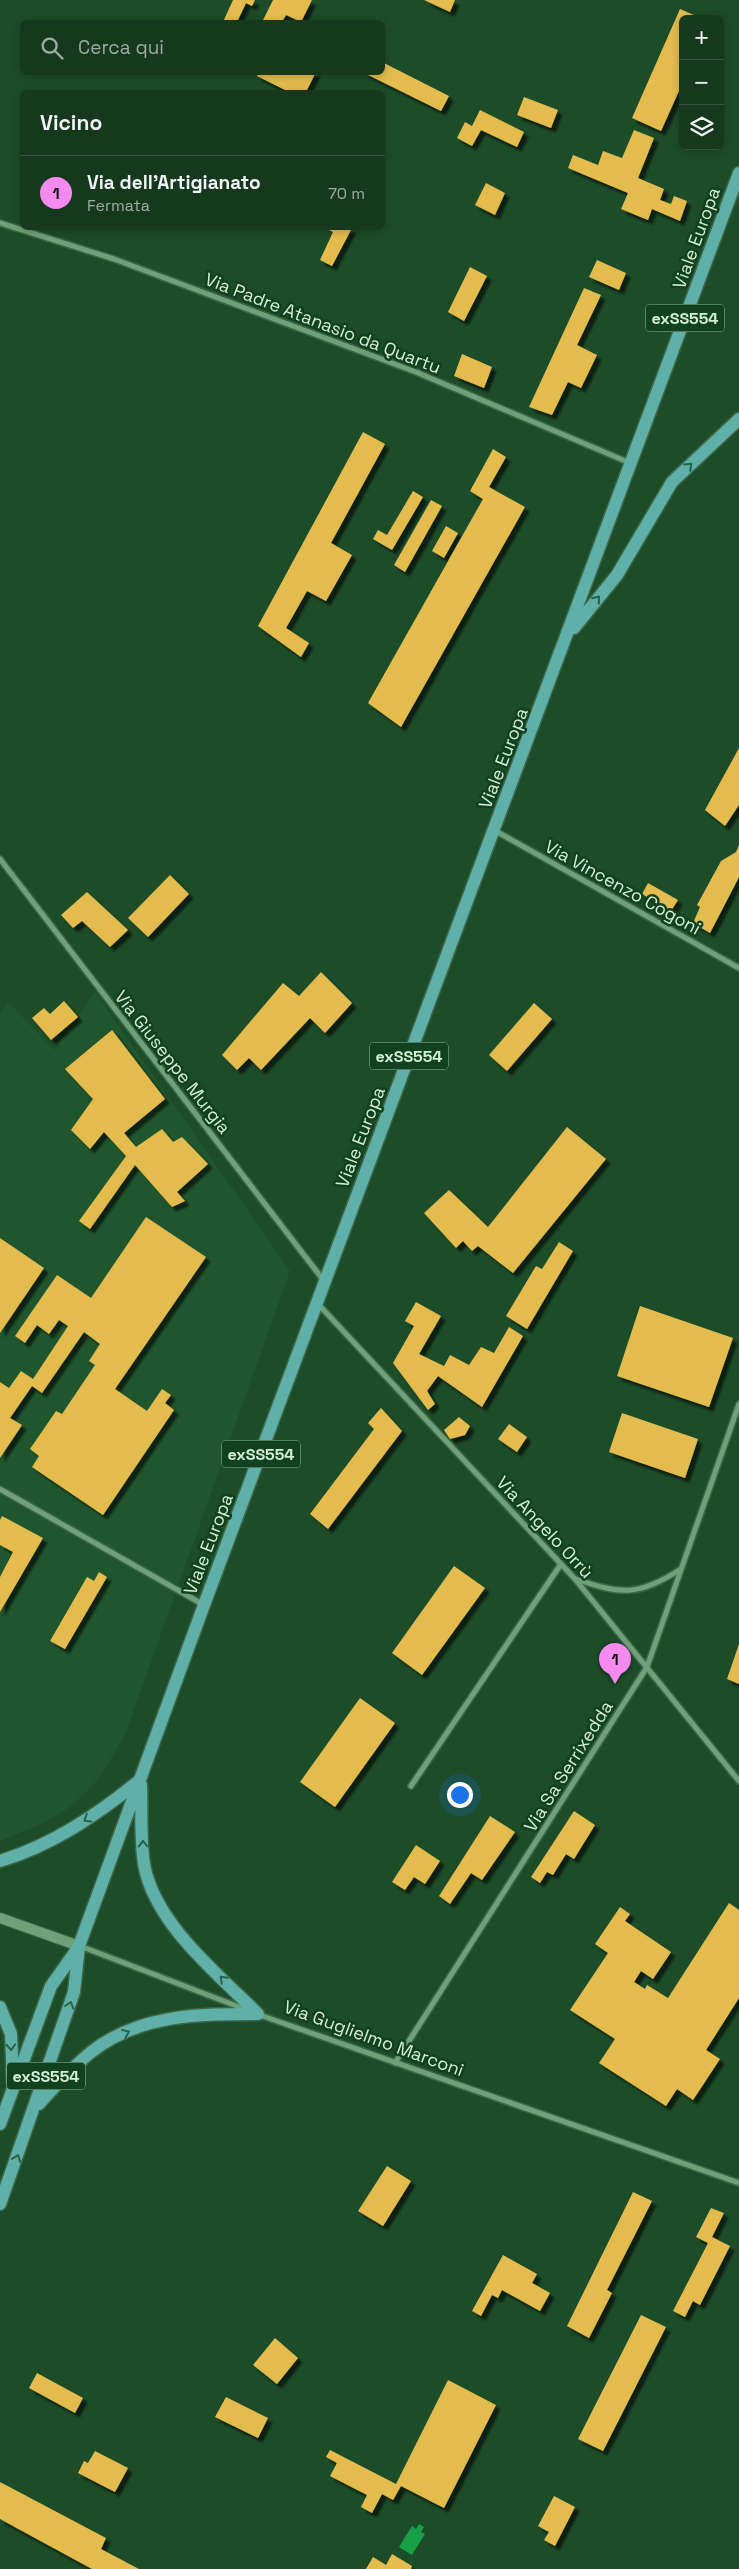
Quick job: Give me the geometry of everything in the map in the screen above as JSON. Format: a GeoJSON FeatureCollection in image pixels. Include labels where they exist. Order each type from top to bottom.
{"type":"FeatureCollection","features":[{"type":"Feature","properties":{"kind":"main road","name":"Viale Europa"},"geometry":{"type":"LineString","coordinates":[[0,2204],[36,2108],[74,1992],[80,1946],[140,1780],[739,173]]}},
{"type":"Feature","properties":{"kind":"main road"},"geometry":{"type":"LineString","coordinates":[[567,637],[617,575],[672,482],[739,418]]}},
{"type":"Feature","properties":{"kind":"main road"},"geometry":{"type":"LineString","coordinates":[[0,1861],[25,1853],[66,1832],[106,1808],[140,1780]]}},
{"type":"Feature","properties":{"kind":"main road"},"geometry":{"type":"LineString","coordinates":[[140,1780],[144,1865],[153,1892],[167,1916],[198,1954],[258,2014]]}},
{"type":"Feature","properties":{"kind":"main road","name":"Via Guglielmo Marconi"},"geometry":{"type":"LineString","coordinates":[[0,1918],[80,1946]]}},
{"type":"Feature","properties":{"kind":"main road","name":"Viale Europa"},"geometry":{"type":"LineString","coordinates":[[0,2124],[52,1986],[80,1946]]}},
{"type":"Feature","properties":{"kind":"main road"},"geometry":{"type":"LineString","coordinates":[[0,2007],[10,2034],[13,2089]]}},
{"type":"Feature","properties":{"kind":"main road"},"geometry":{"type":"LineString","coordinates":[[36,2108],[92,2052],[120,2034],[160,2020],[191,2014],[258,2014]]}},
{"type":"Feature","properties":{"kind":"street","name":"Via Padre Atanasio da Quartu"},"geometry":{"type":"LineString","coordinates":[[0,223],[20,229]]}},
{"type":"Feature","properties":{"kind":"street","name":"Via Padre Atanasio da Quartu"},"geometry":{"type":"LineString","coordinates":[[22,230],[114,259],[416,372],[632,463]]}},
{"type":"Feature","properties":{"kind":"street","name":"Via Vincenzo Cogoni"},"geometry":{"type":"LineString","coordinates":[[494,830],[739,968]]}},
{"type":"Feature","properties":{"kind":"street","name":"Via Giuseppe Murgia"},"geometry":{"type":"LineString","coordinates":[[0,859],[325,1282]]}},
{"type":"Feature","properties":{"kind":"street","name":"Via Angelo Orrù"},"geometry":{"type":"LineString","coordinates":[[317,1303],[575,1578],[739,1781]]}},
{"type":"Feature","properties":{"kind":"street","name":"Via Sa Serrixedda"},"geometry":{"type":"LineString","coordinates":[[395,2063],[647,1666],[739,1404]]}},
{"type":"Feature","properties":{"kind":"street"},"geometry":{"type":"LineString","coordinates":[[0,1489],[204,1605]]}},
{"type":"Feature","properties":{"kind":"street"},"geometry":{"type":"LineString","coordinates":[[411,1786],[561,1564]]}},
{"type":"Feature","properties":{"kind":"street"},"geometry":{"type":"LineString","coordinates":[[575,1578],[620,1592],[638,1590],[663,1580],[681,1569]]}},
{"type":"Feature","properties":{"kind":"street","name":"Via Guglielmo Marconi"},"geometry":{"type":"LineString","coordinates":[[80,1946],[258,2014],[739,2183]]}},
{"type":"Feature","properties":{"kind":"shaded area"},"geometry":{"type":"Polygon","coordinates":[[[95,992],[290,1271],[125,1735],[99,1778],[64,1811],[41,1824],[0,1841],[0,1014],[8,1002],[55,1050],[95,992]]]}},
{"type":"Feature","properties":{"kind":"shaded area"},"geometry":{"type":"Polygon","coordinates":[[[419,2524],[424,2527],[421,2532],[425,2534],[412,2555],[399,2547],[412,2526],[416,2529],[419,2524]]]}},
{"type":"Feature","properties":{"kind":"building"},"geometry":{"type":"Polygon","coordinates":[[[233,0],[255,0],[252,6],[246,3],[238,20],[224,20],[233,0]]]}},
{"type":"Feature","properties":{"kind":"building"},"geometry":{"type":"Polygon","coordinates":[[[273,0],[312,0],[302,20],[297,20],[286,15],[283,20],[263,20],[273,0]]]}},
{"type":"Feature","properties":{"kind":"building"},"geometry":{"type":"Polygon","coordinates":[[[424,0],[455,0],[450,12],[424,0]]]}},
{"type":"Feature","properties":{"kind":"building"},"geometry":{"type":"Polygon","coordinates":[[[680,9],[694,15],[679,15],[679,91],[661,131],[632,118],[680,9]]]}},
{"type":"Feature","properties":{"kind":"building"},"geometry":{"type":"Polygon","coordinates":[[[385,64],[449,96],[441,111],[368,75],[385,75],[385,64]]]}},
{"type":"Feature","properties":{"kind":"building"},"geometry":{"type":"Polygon","coordinates":[[[314,75],[307,90],[285,90],[257,76],[314,75]]]}},
{"type":"Feature","properties":{"kind":"building"},"geometry":{"type":"Polygon","coordinates":[[[524,97],[558,110],[551,128],[517,115],[524,97]]]}},
{"type":"Feature","properties":{"kind":"building"},"geometry":{"type":"Polygon","coordinates":[[[480,110],[524,132],[517,147],[481,130],[472,146],[457,138],[465,122],[472,126],[480,110]]]}},
{"type":"Feature","properties":{"kind":"building"},"geometry":{"type":"Polygon","coordinates":[[[634,130],[654,138],[638,178],[664,189],[660,200],[671,204],[674,196],[687,201],[680,221],[652,209],[648,220],[621,209],[628,193],[568,168],[573,155],[598,165],[603,151],[622,158],[634,130]]]}},
{"type":"Feature","properties":{"kind":"building"},"geometry":{"type":"Polygon","coordinates":[[[486,183],[505,193],[495,215],[475,205],[486,183]]]}},
{"type":"Feature","properties":{"kind":"building"},"geometry":{"type":"Polygon","coordinates":[[[329,230],[351,230],[332,266],[320,260],[333,232],[329,230]]]}},
{"type":"Feature","properties":{"kind":"building"},"geometry":{"type":"Polygon","coordinates":[[[597,260],[626,273],[619,290],[589,277],[597,260]]]}},
{"type":"Feature","properties":{"kind":"building"},"geometry":{"type":"Polygon","coordinates":[[[470,267],[487,276],[464,321],[448,312],[470,267]]]}},
{"type":"Feature","properties":{"kind":"building"},"geometry":{"type":"Polygon","coordinates":[[[584,288],[601,295],[577,345],[597,355],[581,388],[568,382],[552,415],[529,407],[584,288]]]}},
{"type":"Feature","properties":{"kind":"building"},"geometry":{"type":"Polygon","coordinates":[[[462,354],[492,367],[484,388],[454,376],[462,354]]]}},
{"type":"Feature","properties":{"kind":"building"},"geometry":{"type":"Polygon","coordinates":[[[363,432],[385,444],[331,543],[352,555],[326,601],[307,591],[286,628],[309,643],[301,657],[258,626],[363,432]]]}},
{"type":"Feature","properties":{"kind":"building"},"geometry":{"type":"Polygon","coordinates":[[[493,449],[506,457],[489,487],[525,507],[401,727],[368,703],[483,499],[470,491],[493,449]]]}},
{"type":"Feature","properties":{"kind":"building"},"geometry":{"type":"Polygon","coordinates":[[[413,491],[423,497],[392,550],[373,539],[378,530],[387,535],[413,491]]]}},
{"type":"Feature","properties":{"kind":"building"},"geometry":{"type":"Polygon","coordinates":[[[431,500],[442,506],[405,572],[394,565],[431,500]]]}},
{"type":"Feature","properties":{"kind":"building"},"geometry":{"type":"Polygon","coordinates":[[[446,526],[458,533],[444,558],[432,551],[446,526]]]}},
{"type":"Feature","properties":{"kind":"building"},"geometry":{"type":"Polygon","coordinates":[[[739,748],[739,805],[725,826],[705,810],[739,748]]]}},
{"type":"Feature","properties":{"kind":"building"},"geometry":{"type":"Polygon","coordinates":[[[739,845],[739,877],[710,933],[693,923],[700,907],[697,905],[721,861],[736,852],[739,845]]]}},
{"type":"Feature","properties":{"kind":"building"},"geometry":{"type":"Polygon","coordinates":[[[170,875],[189,894],[148,937],[128,918],[170,875]]]}},
{"type":"Feature","properties":{"kind":"building"},"geometry":{"type":"Polygon","coordinates":[[[648,883],[678,900],[671,911],[642,894],[648,883]]]}},
{"type":"Feature","properties":{"kind":"building"},"geometry":{"type":"Polygon","coordinates":[[[87,892],[128,930],[110,947],[82,921],[73,928],[61,915],[87,892]]]}},
{"type":"Feature","properties":{"kind":"building"},"geometry":{"type":"Polygon","coordinates":[[[321,972],[352,1003],[325,1033],[310,1018],[261,1070],[249,1058],[237,1070],[222,1055],[283,983],[299,996],[321,972]]]}},
{"type":"Feature","properties":{"kind":"building"},"geometry":{"type":"Polygon","coordinates":[[[64,1001],[78,1017],[51,1040],[32,1018],[44,1008],[50,1014],[64,1001]]]}},
{"type":"Feature","properties":{"kind":"building"},"geometry":{"type":"Polygon","coordinates":[[[534,1003],[552,1019],[507,1071],[489,1055],[534,1003]]]}},
{"type":"Feature","properties":{"kind":"building"},"geometry":{"type":"Polygon","coordinates":[[[112,1030],[165,1099],[124,1133],[136,1147],[162,1129],[173,1142],[182,1137],[208,1164],[177,1192],[185,1201],[172,1207],[135,1165],[90,1229],[79,1221],[126,1156],[104,1132],[90,1149],[71,1130],[93,1099],[65,1069],[112,1030]]]}},
{"type":"Feature","properties":{"kind":"building"},"geometry":{"type":"Polygon","coordinates":[[[567,1127],[606,1159],[513,1273],[478,1246],[472,1251],[463,1241],[456,1248],[424,1213],[449,1190],[488,1227],[567,1127]]]}},
{"type":"Feature","properties":{"kind":"building"},"geometry":{"type":"Polygon","coordinates":[[[146,1217],[206,1257],[115,1389],[147,1411],[162,1389],[171,1395],[165,1403],[174,1410],[103,1515],[32,1467],[39,1456],[30,1449],[56,1411],[62,1414],[95,1365],[89,1361],[100,1344],[84,1332],[42,1393],[32,1386],[10,1418],[22,1425],[0,1458],[0,1382],[9,1388],[21,1371],[33,1379],[68,1326],[59,1320],[49,1334],[37,1325],[25,1343],[15,1336],[57,1275],[91,1298],[146,1217]]]}},
{"type":"Feature","properties":{"kind":"building"},"geometry":{"type":"Polygon","coordinates":[[[0,1238],[44,1268],[0,1333],[0,1238]]]}},
{"type":"Feature","properties":{"kind":"building"},"geometry":{"type":"Polygon","coordinates":[[[559,1242],[573,1251],[527,1329],[506,1316],[536,1266],[542,1269],[559,1242]]]}},
{"type":"Feature","properties":{"kind":"building"},"geometry":{"type":"Polygon","coordinates":[[[416,1302],[441,1316],[419,1354],[444,1366],[450,1355],[469,1365],[481,1347],[494,1353],[509,1327],[523,1336],[482,1407],[438,1376],[427,1391],[435,1404],[428,1410],[393,1363],[414,1326],[405,1321],[416,1302]]]}},
{"type":"Feature","properties":{"kind":"building"},"geometry":{"type":"Polygon","coordinates":[[[640,1306],[733,1338],[709,1407],[617,1376],[640,1306]]]}},
{"type":"Feature","properties":{"kind":"building"},"geometry":{"type":"Polygon","coordinates":[[[381,1408],[402,1431],[328,1529],[310,1514],[374,1429],[368,1423],[381,1408]]]}},
{"type":"Feature","properties":{"kind":"building"},"geometry":{"type":"Polygon","coordinates":[[[622,1413],[698,1439],[685,1478],[609,1452],[622,1413]]]}},
{"type":"Feature","properties":{"kind":"building"},"geometry":{"type":"Polygon","coordinates":[[[459,1417],[470,1426],[465,1435],[450,1439],[444,1430],[459,1417]]]}},
{"type":"Feature","properties":{"kind":"building"},"geometry":{"type":"Polygon","coordinates":[[[509,1424],[527,1437],[517,1452],[498,1439],[509,1424]]]}},
{"type":"Feature","properties":{"kind":"building"},"geometry":{"type":"Polygon","coordinates":[[[2,1516],[43,1538],[0,1612],[0,1577],[13,1552],[0,1545],[0,1520],[2,1516]]]}},
{"type":"Feature","properties":{"kind":"building"},"geometry":{"type":"Polygon","coordinates":[[[454,1566],[485,1588],[422,1675],[392,1653],[454,1566]]]}},
{"type":"Feature","properties":{"kind":"building"},"geometry":{"type":"Polygon","coordinates":[[[99,1572],[107,1577],[65,1649],[50,1641],[87,1577],[94,1581],[99,1572]]]}},
{"type":"Feature","properties":{"kind":"building"},"geometry":{"type":"Polygon","coordinates":[[[739,1644],[739,1684],[727,1679],[739,1644]]]}},
{"type":"Feature","properties":{"kind":"building"},"geometry":{"type":"Polygon","coordinates":[[[360,1698],[395,1723],[335,1807],[300,1782],[360,1698]]]}},
{"type":"Feature","properties":{"kind":"building"},"geometry":{"type":"Polygon","coordinates":[[[574,1811],[595,1825],[574,1859],[566,1854],[553,1875],[547,1872],[540,1883],[531,1877],[574,1811]]]}},
{"type":"Feature","properties":{"kind":"building"},"geometry":{"type":"Polygon","coordinates":[[[490,1816],[515,1832],[482,1880],[471,1873],[450,1904],[439,1896],[490,1816]]]}},
{"type":"Feature","properties":{"kind":"building"},"geometry":{"type":"Polygon","coordinates":[[[416,1845],[440,1861],[425,1884],[414,1877],[405,1890],[392,1882],[416,1845]]]}},
{"type":"Feature","properties":{"kind":"building"},"geometry":{"type":"Polygon","coordinates":[[[729,1903],[739,1910],[739,1998],[706,2050],[720,2059],[693,2100],[677,2089],[666,2106],[599,2063],[615,2039],[570,2010],[608,1953],[595,1944],[620,1907],[630,1914],[625,1921],[671,1952],[653,1979],[641,1971],[634,1982],[645,1989],[647,1985],[668,1998],[729,1903]]]}},
{"type":"Feature","properties":{"kind":"building"},"geometry":{"type":"Polygon","coordinates":[[[387,2166],[411,2181],[383,2226],[358,2211],[387,2166]]]}},
{"type":"Feature","properties":{"kind":"building"},"geometry":{"type":"Polygon","coordinates":[[[633,2192],[652,2201],[607,2290],[612,2293],[589,2338],[567,2326],[633,2192]]]}},
{"type":"Feature","properties":{"kind":"building"},"geometry":{"type":"Polygon","coordinates":[[[711,2208],[724,2213],[712,2237],[730,2246],[700,2305],[693,2301],[685,2317],[673,2311],[708,2243],[696,2237],[711,2208]]]}},
{"type":"Feature","properties":{"kind":"building"},"geometry":{"type":"Polygon","coordinates":[[[503,2255],[537,2274],[532,2283],[550,2293],[540,2311],[502,2290],[498,2298],[492,2295],[481,2316],[472,2311],[503,2255]]]}},
{"type":"Feature","properties":{"kind":"building"},"geometry":{"type":"Polygon","coordinates":[[[641,2315],[666,2327],[603,2451],[578,2439],[641,2315]]]}},
{"type":"Feature","properties":{"kind":"building"},"geometry":{"type":"Polygon","coordinates":[[[275,2338],[298,2358],[277,2384],[253,2365],[275,2338]]]}},
{"type":"Feature","properties":{"kind":"building"},"geometry":{"type":"Polygon","coordinates":[[[37,2373],[83,2398],[75,2413],[29,2388],[37,2373]]]}},
{"type":"Feature","properties":{"kind":"building"},"geometry":{"type":"Polygon","coordinates":[[[448,2380],[496,2405],[444,2508],[401,2486],[393,2500],[382,2494],[372,2513],[361,2507],[367,2495],[330,2476],[337,2463],[326,2457],[330,2450],[396,2484],[448,2380]]]}},
{"type":"Feature","properties":{"kind":"building"},"geometry":{"type":"Polygon","coordinates":[[[226,2397],[268,2418],[258,2438],[215,2417],[226,2397]]]}},
{"type":"Feature","properties":{"kind":"building"},"geometry":{"type":"Polygon","coordinates":[[[95,2451],[128,2468],[115,2492],[78,2473],[84,2461],[88,2463],[95,2451]]]}},
{"type":"Feature","properties":{"kind":"building"},"geometry":{"type":"Polygon","coordinates":[[[0,2482],[106,2538],[101,2549],[139,2569],[92,2569],[0,2519],[0,2482]]]}},
{"type":"Feature","properties":{"kind":"building"},"geometry":{"type":"Polygon","coordinates":[[[554,2496],[575,2507],[555,2546],[544,2540],[549,2532],[538,2526],[554,2496]]]}},
{"type":"Feature","properties":{"kind":"building"},"geometry":{"type":"Polygon","coordinates":[[[392,2554],[412,2566],[411,2569],[366,2569],[373,2557],[386,2565],[392,2554]]]}},
{"type":"Feature","properties":{"kind":"place","name":"Via dell'Artigianato"},"geometry":{"type":"Point","coordinates":[615,1684]}}]}
